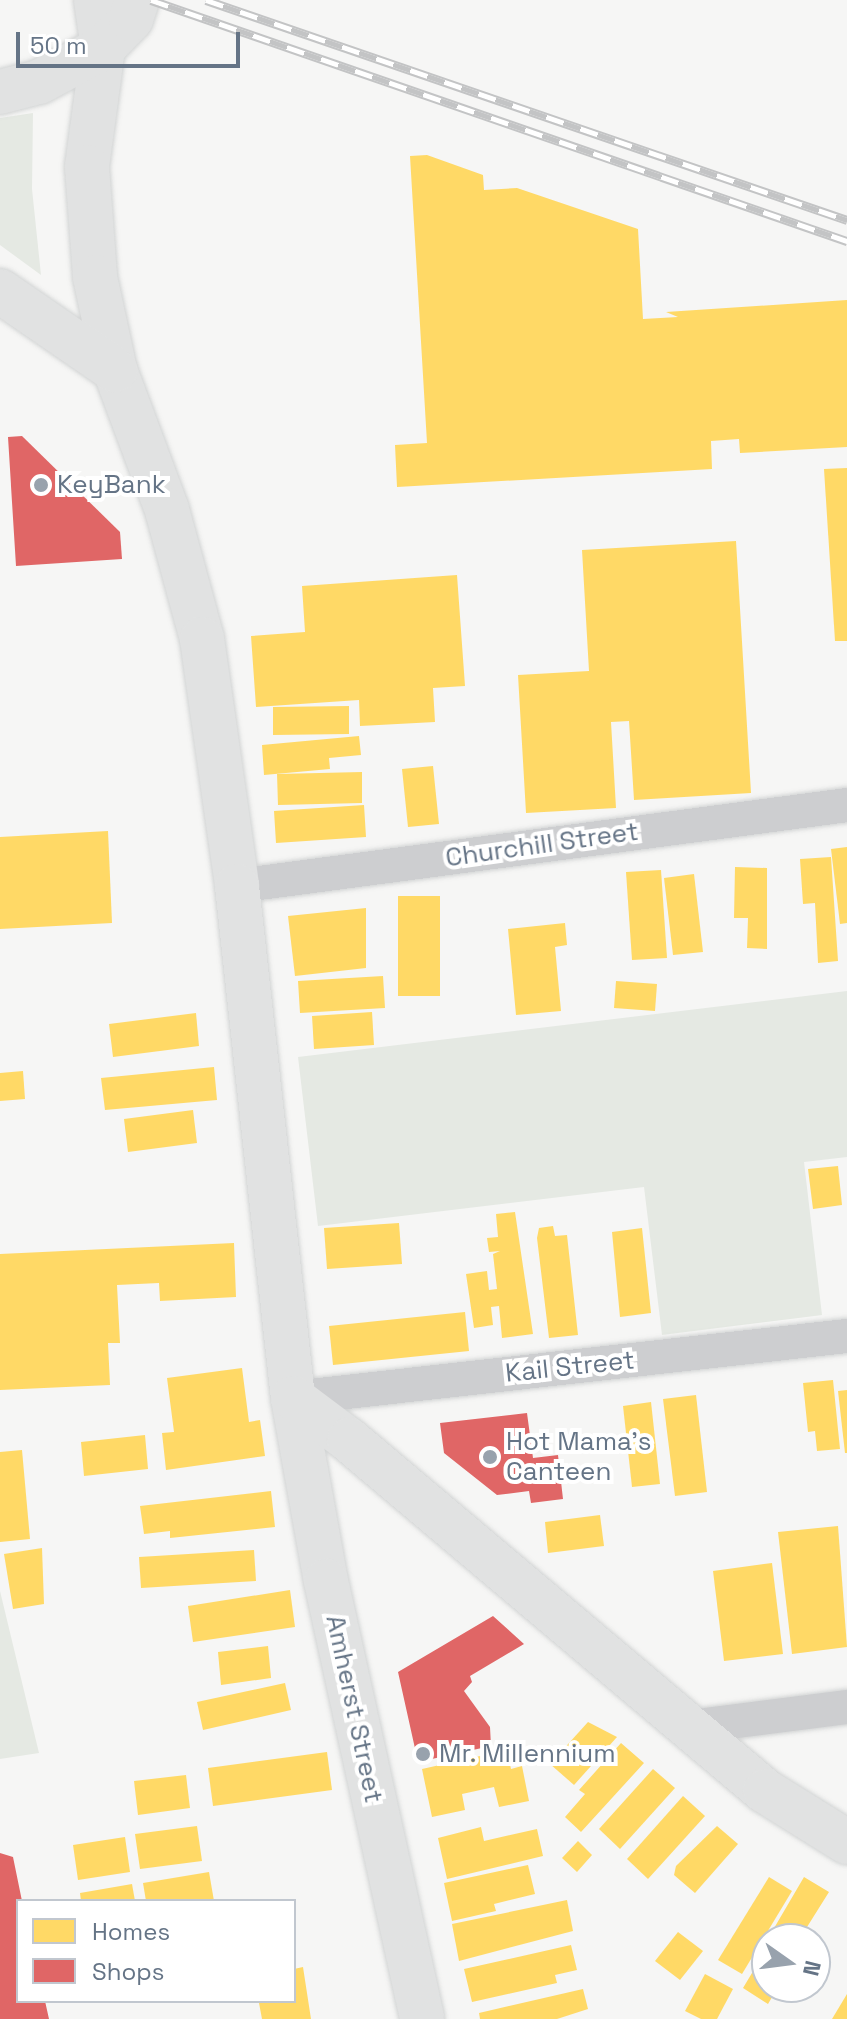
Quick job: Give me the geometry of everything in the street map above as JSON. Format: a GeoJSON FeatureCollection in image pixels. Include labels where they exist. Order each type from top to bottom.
{"type":"FeatureCollection","features":[{"type":"Feature","properties":{"kind":"main road"},"geometry":{"type":"LineString","coordinates":[[96,0],[103,48],[87,167],[89,229],[115,370]]}},
{"type":"Feature","properties":{"kind":"main road"},"geometry":{"type":"LineString","coordinates":[[0,92],[39,82],[103,48],[131,19],[137,0]]}},
{"type":"Feature","properties":{"kind":"main road"},"geometry":{"type":"LineString","coordinates":[[0,291],[115,370]]}},
{"type":"Feature","properties":{"kind":"main road","name":"Amherst Street"},"geometry":{"type":"LineString","coordinates":[[115,370],[186,570],[210,689],[237,886],[293,1398],[326,1581],[422,2019]]}},
{"type":"Feature","properties":{"kind":"main road"},"geometry":{"type":"LineString","coordinates":[[293,1398],[349,1440],[765,1791],[847,1842]]}},
{"type":"Feature","properties":{"kind":"street","name":"Churchill Street"},"geometry":{"type":"LineString","coordinates":[[237,886],[847,805]]}},
{"type":"Feature","properties":{"kind":"street","name":"Kail Street"},"geometry":{"type":"LineString","coordinates":[[293,1398],[847,1336]]}},
{"type":"Feature","properties":{"kind":"street"},"geometry":{"type":"LineString","coordinates":[[690,1727],[847,1707]]}},
{"type":"Feature","properties":{"kind":"shaded area"},"geometry":{"type":"Polygon","coordinates":[[[33,113],[32,189],[41,275],[0,245],[0,118],[33,113]]]}},
{"type":"Feature","properties":{"kind":"shaded area"},"geometry":{"type":"Polygon","coordinates":[[[847,991],[847,1157],[804,1162],[822,1315],[662,1335],[644,1187],[318,1226],[298,1057],[847,991]]]}},
{"type":"Feature","properties":{"kind":"shaded area"},"geometry":{"type":"Polygon","coordinates":[[[0,1591],[39,1753],[0,1759],[0,1591]]]}},
{"type":"Feature","properties":{"kind":"building: Homes"},"geometry":{"type":"Polygon","coordinates":[[[427,155],[483,175],[484,190],[517,188],[638,229],[643,319],[678,317],[666,312],[847,300],[847,447],[740,453],[739,439],[711,441],[712,469],[397,487],[395,445],[427,443],[410,156],[427,155]]]}},
{"type":"Feature","properties":{"kind":"building: Homes"},"geometry":{"type":"Polygon","coordinates":[[[847,468],[847,641],[835,641],[824,469],[847,468]]]}},
{"type":"Feature","properties":{"kind":"building: Homes"},"geometry":{"type":"Polygon","coordinates":[[[736,541],[751,793],[634,800],[629,721],[611,722],[616,808],[526,813],[518,675],[589,671],[582,550],[736,541]]]}},
{"type":"Feature","properties":{"kind":"building: Homes"},"geometry":{"type":"Polygon","coordinates":[[[457,575],[465,686],[433,688],[435,722],[360,726],[359,700],[256,707],[251,636],[305,632],[302,586],[457,575]]]}},
{"type":"Feature","properties":{"kind":"building: Homes"},"geometry":{"type":"Polygon","coordinates":[[[349,706],[349,734],[273,735],[273,707],[349,706]]]}},
{"type":"Feature","properties":{"kind":"building: Homes"},"geometry":{"type":"Polygon","coordinates":[[[359,736],[361,755],[329,758],[330,769],[264,775],[262,745],[359,736]]]}},
{"type":"Feature","properties":{"kind":"building: Homes"},"geometry":{"type":"Polygon","coordinates":[[[433,766],[439,824],[408,827],[402,769],[433,766]]]}},
{"type":"Feature","properties":{"kind":"building: Homes"},"geometry":{"type":"Polygon","coordinates":[[[362,772],[362,803],[278,805],[277,774],[362,772]]]}},
{"type":"Feature","properties":{"kind":"building: Homes"},"geometry":{"type":"Polygon","coordinates":[[[364,805],[366,837],[276,843],[274,811],[364,805]]]}},
{"type":"Feature","properties":{"kind":"building: Homes"},"geometry":{"type":"Polygon","coordinates":[[[108,831],[112,923],[0,929],[0,837],[108,831]]]}},
{"type":"Feature","properties":{"kind":"building: Homes"},"geometry":{"type":"Polygon","coordinates":[[[847,847],[847,923],[840,924],[831,849],[847,847]]]}},
{"type":"Feature","properties":{"kind":"building: Homes"},"geometry":{"type":"Polygon","coordinates":[[[831,857],[838,961],[818,963],[815,903],[803,904],[800,859],[831,857]]]}},
{"type":"Feature","properties":{"kind":"building: Homes"},"geometry":{"type":"Polygon","coordinates":[[[735,867],[767,868],[767,949],[747,948],[748,918],[734,918],[735,867]]]}},
{"type":"Feature","properties":{"kind":"building: Homes"},"geometry":{"type":"Polygon","coordinates":[[[661,870],[667,958],[632,960],[626,872],[661,870]]]}},
{"type":"Feature","properties":{"kind":"building: Homes"},"geometry":{"type":"Polygon","coordinates":[[[694,874],[703,952],[673,955],[664,878],[694,874]]]}},
{"type":"Feature","properties":{"kind":"building: Homes"},"geometry":{"type":"Polygon","coordinates":[[[398,896],[440,896],[440,996],[398,996],[398,896]]]}},
{"type":"Feature","properties":{"kind":"building: Homes"},"geometry":{"type":"Polygon","coordinates":[[[366,908],[366,968],[295,976],[288,916],[366,908]]]}},
{"type":"Feature","properties":{"kind":"building: Homes"},"geometry":{"type":"Polygon","coordinates":[[[565,923],[567,945],[555,947],[561,1011],[516,1015],[508,929],[565,923]]]}},
{"type":"Feature","properties":{"kind":"building: Homes"},"geometry":{"type":"Polygon","coordinates":[[[383,976],[385,1008],[300,1013],[298,981],[383,976]]]}},
{"type":"Feature","properties":{"kind":"building: Homes"},"geometry":{"type":"Polygon","coordinates":[[[616,981],[657,984],[655,1011],[614,1008],[616,981]]]}},
{"type":"Feature","properties":{"kind":"building: Homes"},"geometry":{"type":"Polygon","coordinates":[[[372,1012],[374,1045],[314,1049],[312,1016],[372,1012]]]}},
{"type":"Feature","properties":{"kind":"building: Homes"},"geometry":{"type":"Polygon","coordinates":[[[196,1013],[199,1046],[113,1057],[109,1024],[196,1013]]]}},
{"type":"Feature","properties":{"kind":"building: Homes"},"geometry":{"type":"Polygon","coordinates":[[[214,1067],[217,1100],[105,1110],[101,1078],[214,1067]]]}},
{"type":"Feature","properties":{"kind":"building: Homes"},"geometry":{"type":"Polygon","coordinates":[[[23,1071],[25,1099],[0,1101],[0,1073],[23,1071]]]}},
{"type":"Feature","properties":{"kind":"building: Homes"},"geometry":{"type":"Polygon","coordinates":[[[193,1110],[197,1143],[128,1152],[124,1119],[193,1110]]]}},
{"type":"Feature","properties":{"kind":"building: Homes"},"geometry":{"type":"Polygon","coordinates":[[[838,1166],[842,1205],[813,1209],[808,1169],[838,1166]]]}},
{"type":"Feature","properties":{"kind":"building: Homes"},"geometry":{"type":"Polygon","coordinates":[[[515,1212],[533,1334],[502,1338],[499,1306],[491,1307],[493,1325],[474,1328],[466,1274],[487,1271],[489,1290],[497,1289],[493,1254],[500,1251],[489,1252],[487,1238],[498,1237],[496,1214],[515,1212]]]}},
{"type":"Feature","properties":{"kind":"building: Homes"},"geometry":{"type":"Polygon","coordinates":[[[399,1223],[402,1264],[327,1269],[324,1228],[399,1223]]]}},
{"type":"Feature","properties":{"kind":"building: Homes"},"geometry":{"type":"Polygon","coordinates":[[[553,1226],[555,1236],[567,1235],[578,1335],[549,1338],[537,1238],[539,1228],[553,1226]]]}},
{"type":"Feature","properties":{"kind":"building: Homes"},"geometry":{"type":"Polygon","coordinates":[[[642,1228],[651,1313],[620,1317],[612,1232],[642,1228]]]}},
{"type":"Feature","properties":{"kind":"building: Homes"},"geometry":{"type":"Polygon","coordinates":[[[234,1243],[236,1297],[160,1301],[159,1283],[117,1285],[120,1343],[108,1343],[110,1385],[0,1390],[0,1254],[234,1243]]]}},
{"type":"Feature","properties":{"kind":"building: Homes"},"geometry":{"type":"Polygon","coordinates":[[[465,1312],[469,1351],[333,1365],[329,1326],[465,1312]]]}},
{"type":"Feature","properties":{"kind":"building: Homes"},"geometry":{"type":"Polygon","coordinates":[[[242,1368],[249,1422],[260,1420],[265,1456],[166,1470],[162,1433],[174,1432],[167,1378],[242,1368]]]}},
{"type":"Feature","properties":{"kind":"building: Homes"},"geometry":{"type":"Polygon","coordinates":[[[833,1380],[840,1449],[817,1451],[815,1431],[808,1432],[803,1383],[833,1380]]]}},
{"type":"Feature","properties":{"kind":"building: Homes"},"geometry":{"type":"Polygon","coordinates":[[[847,1390],[847,1453],[845,1453],[838,1391],[847,1390]]]}},
{"type":"Feature","properties":{"kind":"building: Homes"},"geometry":{"type":"Polygon","coordinates":[[[696,1395],[707,1492],[675,1496],[663,1399],[696,1395]]]}},
{"type":"Feature","properties":{"kind":"building: Homes"},"geometry":{"type":"Polygon","coordinates":[[[651,1402],[660,1484],[632,1487],[623,1406],[651,1402]]]}},
{"type":"Feature","properties":{"kind":"building: Homes"},"geometry":{"type":"Polygon","coordinates":[[[145,1435],[148,1469],[84,1476],[81,1442],[145,1435]]]}},
{"type":"Feature","properties":{"kind":"building: Homes"},"geometry":{"type":"Polygon","coordinates":[[[22,1450],[30,1539],[0,1542],[0,1452],[22,1450]]]}},
{"type":"Feature","properties":{"kind":"building: Homes"},"geometry":{"type":"Polygon","coordinates":[[[271,1491],[275,1527],[170,1538],[170,1531],[144,1534],[140,1506],[271,1491]]]}},
{"type":"Feature","properties":{"kind":"building: Homes"},"geometry":{"type":"Polygon","coordinates":[[[600,1515],[604,1546],[548,1553],[545,1522],[600,1515]]]}},
{"type":"Feature","properties":{"kind":"building: Homes"},"geometry":{"type":"Polygon","coordinates":[[[838,1526],[847,1647],[792,1654],[778,1532],[838,1526]]]}},
{"type":"Feature","properties":{"kind":"building: Homes"},"geometry":{"type":"Polygon","coordinates":[[[42,1548],[44,1604],[13,1609],[4,1554],[42,1548]]]}},
{"type":"Feature","properties":{"kind":"building: Homes"},"geometry":{"type":"Polygon","coordinates":[[[254,1550],[256,1581],[141,1588],[139,1557],[254,1550]]]}},
{"type":"Feature","properties":{"kind":"building: Homes"},"geometry":{"type":"Polygon","coordinates":[[[772,1563],[783,1654],[724,1661],[713,1571],[772,1563]]]}},
{"type":"Feature","properties":{"kind":"building: Homes"},"geometry":{"type":"Polygon","coordinates":[[[290,1590],[295,1627],[193,1642],[188,1606],[290,1590]]]}},
{"type":"Feature","properties":{"kind":"building: Homes"},"geometry":{"type":"Polygon","coordinates":[[[268,1646],[271,1678],[221,1685],[218,1652],[268,1646]]]}},
{"type":"Feature","properties":{"kind":"building: Homes"},"geometry":{"type":"Polygon","coordinates":[[[285,1683],[291,1710],[203,1730],[197,1702],[285,1683]]]}},
{"type":"Feature","properties":{"kind":"building: Homes"},"geometry":{"type":"Polygon","coordinates":[[[588,1722],[617,1737],[574,1785],[550,1764],[588,1722]]]}},
{"type":"Feature","properties":{"kind":"building: Homes"},"geometry":{"type":"Polygon","coordinates":[[[621,1743],[644,1763],[581,1832],[565,1817],[585,1794],[579,1790],[621,1743]]]}},
{"type":"Feature","properties":{"kind":"building: Homes"},"geometry":{"type":"Polygon","coordinates":[[[507,1750],[511,1769],[522,1766],[529,1801],[499,1807],[494,1787],[462,1794],[465,1810],[432,1817],[422,1769],[507,1750]]]}},
{"type":"Feature","properties":{"kind":"building: Homes"},"geometry":{"type":"Polygon","coordinates":[[[327,1752],[332,1790],[213,1806],[208,1768],[327,1752]]]}},
{"type":"Feature","properties":{"kind":"building: Homes"},"geometry":{"type":"Polygon","coordinates":[[[653,1769],[675,1788],[620,1849],[599,1829],[653,1769]]]}},
{"type":"Feature","properties":{"kind":"building: Homes"},"geometry":{"type":"Polygon","coordinates":[[[186,1775],[190,1808],[138,1815],[134,1781],[186,1775]]]}},
{"type":"Feature","properties":{"kind":"building: Homes"},"geometry":{"type":"Polygon","coordinates":[[[683,1796],[705,1816],[648,1879],[627,1859],[683,1796]]]}},
{"type":"Feature","properties":{"kind":"building: Homes"},"geometry":{"type":"Polygon","coordinates":[[[197,1826],[202,1861],[140,1869],[135,1834],[197,1826]]]}},
{"type":"Feature","properties":{"kind":"building: Homes"},"geometry":{"type":"Polygon","coordinates":[[[717,1826],[738,1844],[695,1893],[674,1875],[676,1866],[717,1826]]]}},
{"type":"Feature","properties":{"kind":"building: Homes"},"geometry":{"type":"Polygon","coordinates":[[[481,1827],[484,1841],[537,1829],[543,1856],[447,1879],[438,1838],[481,1827]]]}},
{"type":"Feature","properties":{"kind":"building: Homes"},"geometry":{"type":"Polygon","coordinates":[[[125,1837],[130,1872],[78,1880],[73,1845],[125,1837]]]}},
{"type":"Feature","properties":{"kind":"building: Homes"},"geometry":{"type":"Polygon","coordinates":[[[578,1841],[592,1855],[577,1872],[562,1858],[578,1841]]]}},
{"type":"Feature","properties":{"kind":"building: Homes"},"geometry":{"type":"Polygon","coordinates":[[[528,1865],[535,1894],[494,1904],[496,1911],[452,1921],[444,1883],[528,1865]]]}},
{"type":"Feature","properties":{"kind":"building: Homes"},"geometry":{"type":"Polygon","coordinates":[[[209,1872],[214,1899],[146,1899],[143,1883],[209,1872]]]}},
{"type":"Feature","properties":{"kind":"building: Homes"},"geometry":{"type":"Polygon","coordinates":[[[769,1877],[792,1891],[773,1923],[751,1923],[751,1959],[742,1974],[718,1960],[769,1877]]]}},
{"type":"Feature","properties":{"kind":"building: Homes"},"geometry":{"type":"Polygon","coordinates":[[[804,1877],[829,1892],[810,1923],[777,1923],[804,1877]]]}},
{"type":"Feature","properties":{"kind":"building: Homes"},"geometry":{"type":"Polygon","coordinates":[[[132,1884],[135,1899],[81,1899],[80,1893],[132,1884]]]}},
{"type":"Feature","properties":{"kind":"building: Homes"},"geometry":{"type":"Polygon","coordinates":[[[567,1900],[573,1931],[459,1961],[452,1924],[567,1900]]]}},
{"type":"Feature","properties":{"kind":"building: Homes"},"geometry":{"type":"Polygon","coordinates":[[[678,1932],[703,1951],[680,1980],[655,1961],[678,1932]]]}},
{"type":"Feature","properties":{"kind":"building: Homes"},"geometry":{"type":"Polygon","coordinates":[[[571,1945],[577,1970],[555,1975],[557,1983],[472,2002],[464,1969],[571,1945]]]}},
{"type":"Feature","properties":{"kind":"building: Homes"},"geometry":{"type":"Polygon","coordinates":[[[303,1967],[311,2019],[262,2019],[259,2003],[296,2003],[296,1969],[303,1967]]]}},
{"type":"Feature","properties":{"kind":"building: Homes"},"geometry":{"type":"Polygon","coordinates":[[[705,1974],[733,1989],[717,2019],[701,2019],[685,2011],[705,1974]]]}},
{"type":"Feature","properties":{"kind":"building: Homes"},"geometry":{"type":"Polygon","coordinates":[[[751,1975],[751,1993],[743,1988],[751,1975]]]}},
{"type":"Feature","properties":{"kind":"building: Homes"},"geometry":{"type":"Polygon","coordinates":[[[583,1989],[588,2009],[557,2019],[480,2019],[479,2013],[583,1989]]]}},
{"type":"Feature","properties":{"kind":"building: Homes"},"geometry":{"type":"Polygon","coordinates":[[[847,1994],[847,2019],[832,2019],[847,1994]]]}},
{"type":"Feature","properties":{"kind":"building: Shops","name":"KeyBank"},"geometry":{"type":"Polygon","coordinates":[[[22,436],[120,532],[122,559],[16,566],[8,437],[22,436]]]}},
{"type":"Feature","properties":{"kind":"building: Shops","name":"Hot Mama’s Canteen"},"geometry":{"type":"Polygon","coordinates":[[[527,1413],[533,1458],[558,1455],[563,1499],[531,1503],[529,1491],[497,1495],[444,1453],[440,1423],[527,1413]]]}},
{"type":"Feature","properties":{"kind":"building: Shops"},"geometry":{"type":"Polygon","coordinates":[[[493,1616],[524,1644],[470,1676],[472,1682],[464,1691],[490,1727],[491,1746],[418,1762],[398,1672],[493,1616]]]}},
{"type":"Feature","properties":{"kind":"building: Shops"},"geometry":{"type":"Polygon","coordinates":[[[0,1853],[13,1857],[22,1899],[16,1899],[16,2003],[45,2003],[49,2019],[0,2019],[0,1853]]]}},
{"type":"Feature","properties":{"kind":"railway"},"geometry":{"type":"LineString","coordinates":[[151,0],[847,241]]}},
{"type":"Feature","properties":{"kind":"railway"},"geometry":{"type":"LineString","coordinates":[[206,0],[847,220]]}},
{"type":"Feature","properties":{"kind":"place","name":"KeyBank"},"geometry":{"type":"Point","coordinates":[41,485]}},
{"type":"Feature","properties":{"kind":"place","name":"Hot Mama’s Canteen"},"geometry":{"type":"Point","coordinates":[490,1457]}},
{"type":"Feature","properties":{"kind":"place","name":"Mr. Millennium"},"geometry":{"type":"Point","coordinates":[423,1754]}}]}
